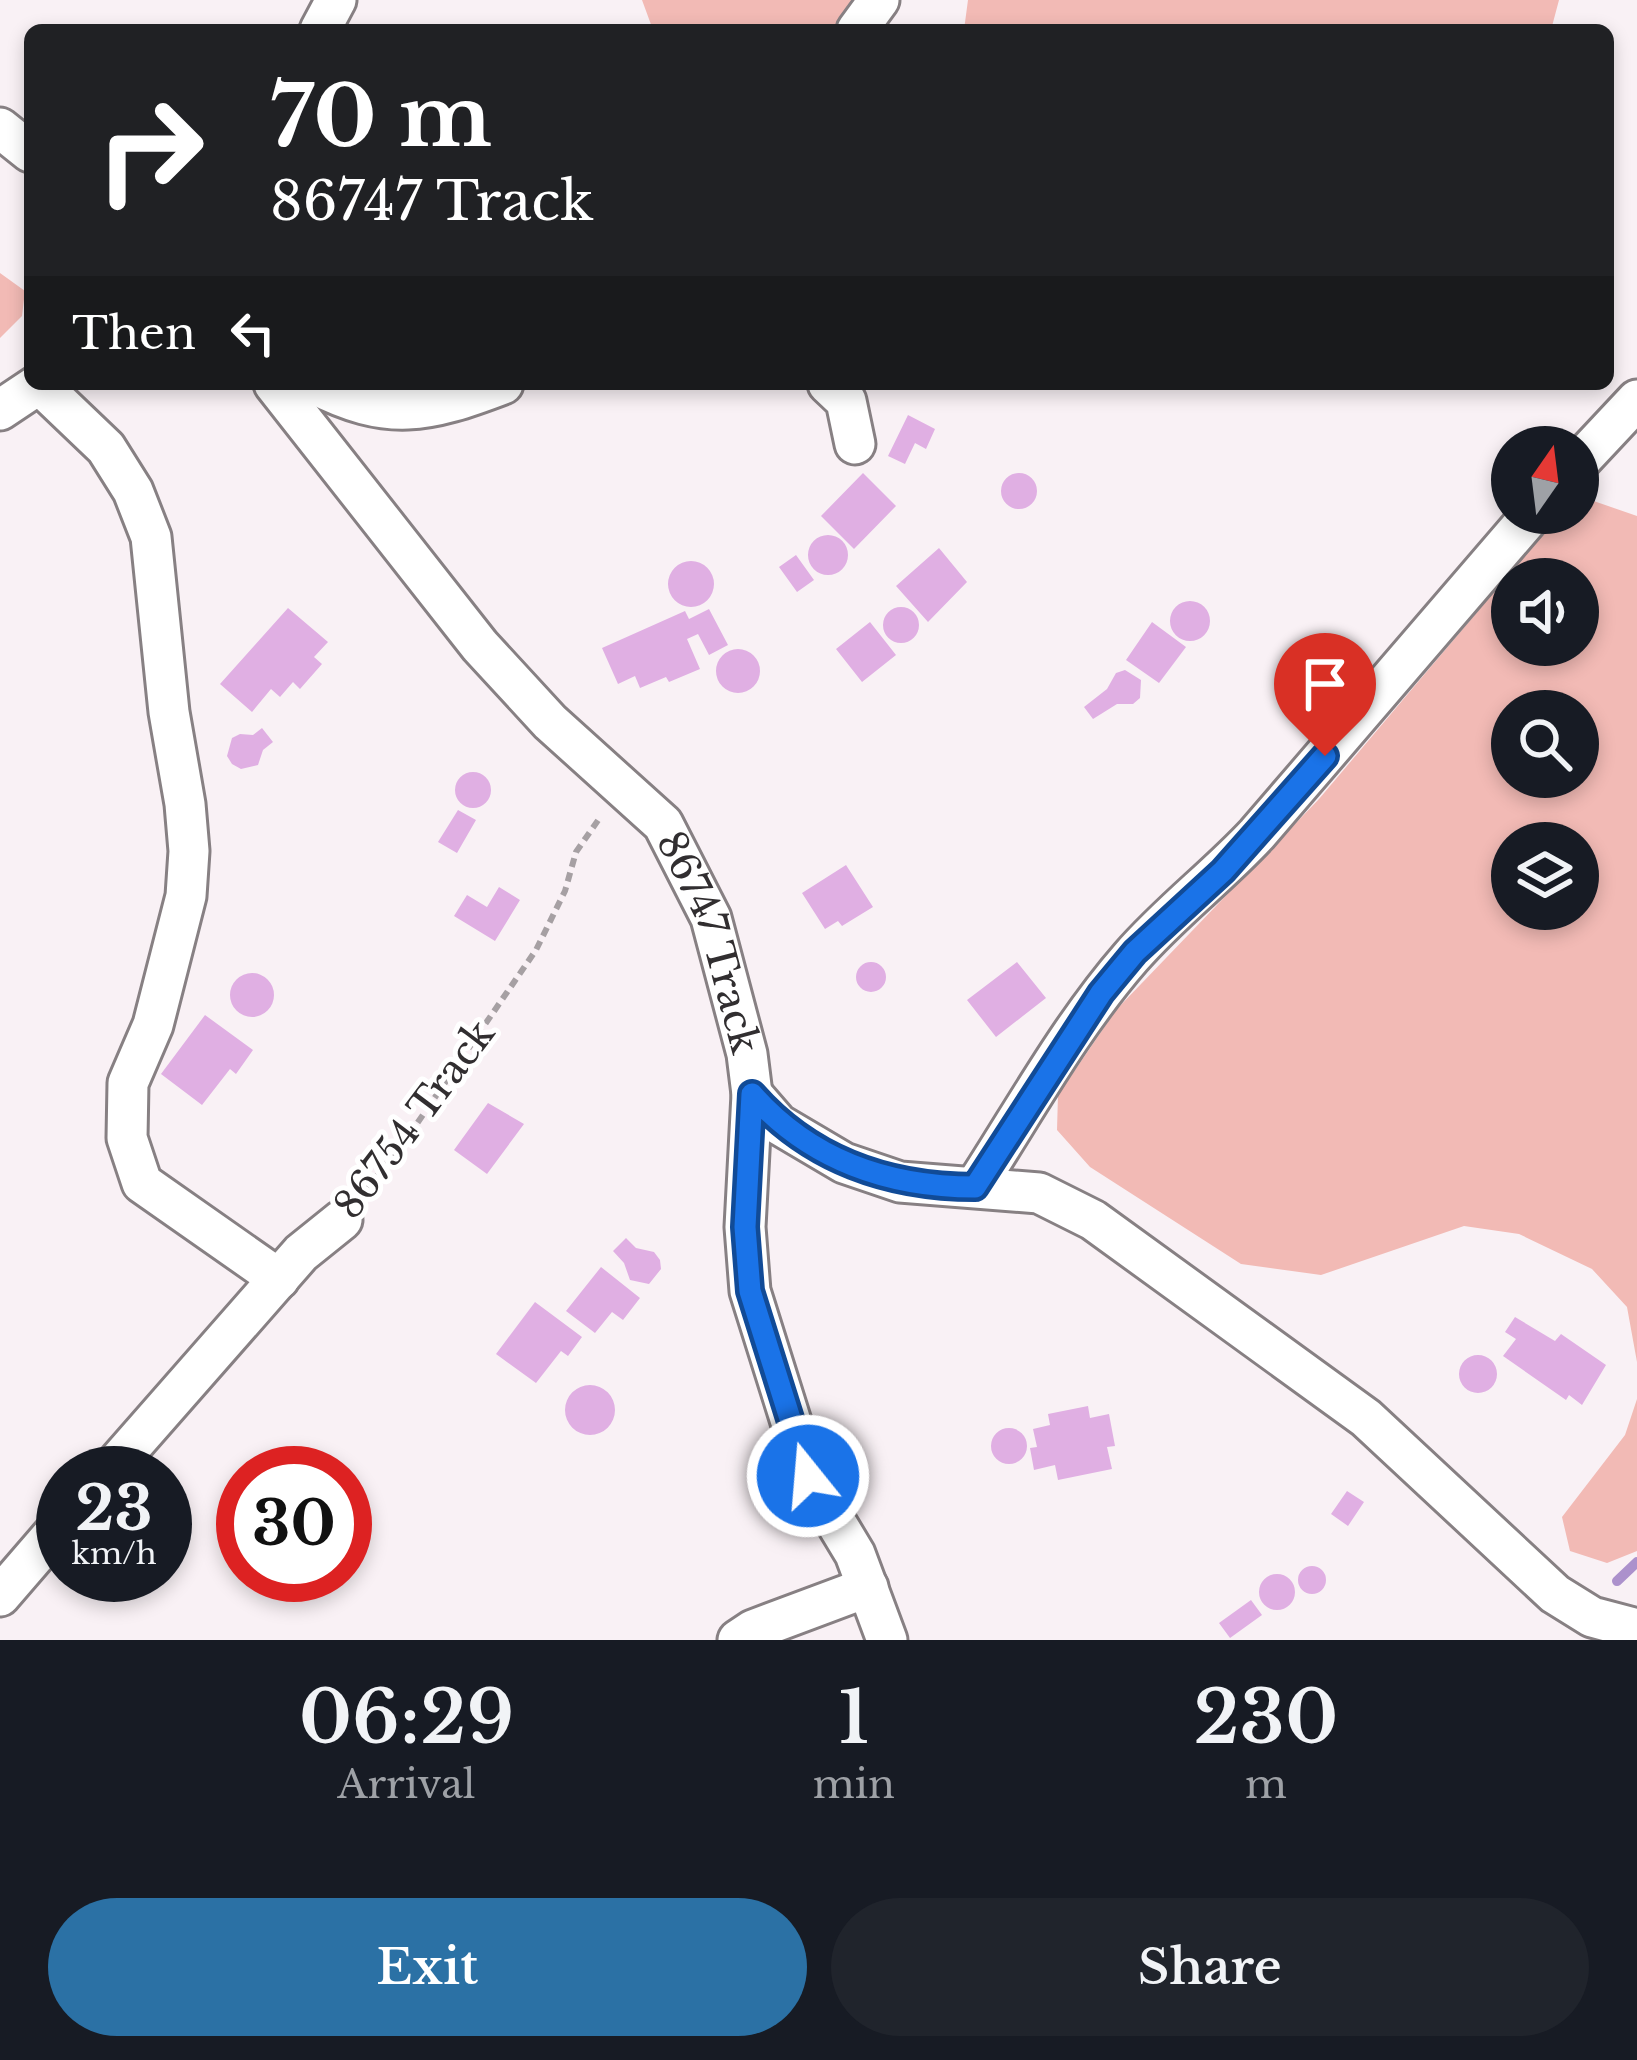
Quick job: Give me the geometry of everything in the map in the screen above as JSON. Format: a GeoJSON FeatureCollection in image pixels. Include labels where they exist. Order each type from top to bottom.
{"type":"FeatureCollection","features":[{"type":"Feature","properties":{"kind":"street"},"geometry":{"type":"LineString","coordinates":[[0,128],[24,147]]}},
{"type":"Feature","properties":{"kind":"street"},"geometry":{"type":"LineString","coordinates":[[0,410],[30,390]]}},
{"type":"Feature","properties":{"kind":"street"},"geometry":{"type":"LineString","coordinates":[[45,390],[106,448],[133,491],[152,537],[169,712],[185,804],[186,896],[153,1025],[128,1083],[127,1138],[142,1183],[279,1279]]}},
{"type":"Feature","properties":{"kind":"street","name":"86747 Track"},"geometry":{"type":"LineString","coordinates":[[279,390],[480,646],[550,722],[663,824],[711,918],[752,1094],[778,1124],[844,1163],[900,1182],[1039,1193],[1093,1220],[1366,1418],[1555,1594],[1592,1617],[1637,1629]]}},
{"type":"Feature","properties":{"kind":"street"},"geometry":{"type":"LineString","coordinates":[[325,390],[348,402],[405,411],[430,409],[485,390]]}},
{"type":"Feature","properties":{"kind":"street"},"geometry":{"type":"LineString","coordinates":[[834,390],[846,401],[855,444]]}},
{"type":"Feature","properties":{"kind":"street"},"geometry":{"type":"LineString","coordinates":[[1599,441],[1637,400]]}},
{"type":"Feature","properties":{"kind":"street"},"geometry":{"type":"LineString","coordinates":[[975,1187],[1075,1030],[1135,952],[1257,834],[1515,534]]}},
{"type":"Feature","properties":{"kind":"street"},"geometry":{"type":"LineString","coordinates":[[752,1094],[745,1227],[750,1291],[808,1476],[854,1554],[887,1640]]}},
{"type":"Feature","properties":{"kind":"street","name":"86754 Track"},"geometry":{"type":"LineString","coordinates":[[132,1446],[301,1253],[342,1220]]}},
{"type":"Feature","properties":{"kind":"street"},"geometry":{"type":"LineString","coordinates":[[0,1596],[36,1554]]}},
{"type":"Feature","properties":{"kind":"street"},"geometry":{"type":"LineString","coordinates":[[739,1640],[753,1630],[868,1586]]}},
{"type":"Feature","properties":{"kind":"path","name":"86754 Track"},"geometry":{"type":"LineString","coordinates":[[342,1220],[416,1125],[536,950],[565,891],[576,852],[623,784]]}},
{"type":"Feature","properties":{"kind":"shaded area"},"geometry":{"type":"Polygon","coordinates":[[[642,0],[852,0],[836,24],[651,24],[642,0]]]}},
{"type":"Feature","properties":{"kind":"shaded area"},"geometry":{"type":"Polygon","coordinates":[[[968,0],[1559,0],[1553,24],[965,24],[968,0]]]}},
{"type":"Feature","properties":{"kind":"shaded area"},"geometry":{"type":"Polygon","coordinates":[[[0,273],[24,290],[24,299],[22,316],[0,338],[0,273]]]}},
{"type":"Feature","properties":{"kind":"shaded area"},"geometry":{"type":"Polygon","coordinates":[[[1599,503],[1637,516],[1637,1362],[1627,1307],[1592,1269],[1519,1234],[1464,1226],[1321,1275],[1241,1264],[1090,1167],[1057,1130],[1058,1095],[1116,1010],[1319,799],[1491,596],[1491,666],[1599,666],[1599,558],[1523,558],[1543,534],[1599,534],[1599,503]]]}},
{"type":"Feature","properties":{"kind":"shaded area"},"geometry":{"type":"Polygon","coordinates":[[[1637,1399],[1637,1551],[1607,1563],[1570,1551],[1562,1517],[1625,1435],[1637,1399]]]}},
{"type":"Feature","properties":{"kind":"building"},"geometry":{"type":"Polygon","coordinates":[[[908,415],[935,429],[926,449],[915,443],[905,464],[888,456],[908,415]]]}},
{"type":"Feature","properties":{"kind":"building"},"geometry":{"type":"Polygon","coordinates":[[[863,473],[896,506],[854,549],[821,516],[863,473]]]}},
{"type":"Feature","properties":{"kind":"building"},"geometry":{"type":"Polygon","coordinates":[[[1019,473],[1032,478],[1037,491],[1032,504],[1019,509],[1006,504],[1001,491],[1006,478],[1019,473]]]}},
{"type":"Feature","properties":{"kind":"building"},"geometry":{"type":"Polygon","coordinates":[[[828,535],[842,541],[848,555],[842,569],[828,575],[814,569],[808,555],[814,541],[828,535]]]}},
{"type":"Feature","properties":{"kind":"building"},"geometry":{"type":"Polygon","coordinates":[[[939,548],[967,582],[928,622],[896,586],[939,548]]]}},
{"type":"Feature","properties":{"kind":"building"},"geometry":{"type":"Polygon","coordinates":[[[796,555],[814,580],[797,592],[779,567],[796,555]]]}},
{"type":"Feature","properties":{"kind":"building"},"geometry":{"type":"Polygon","coordinates":[[[691,561],[707,568],[714,584],[707,600],[691,607],[675,600],[668,584],[675,568],[691,561]]]}},
{"type":"Feature","properties":{"kind":"building"},"geometry":{"type":"Polygon","coordinates":[[[1190,601],[1204,607],[1210,621],[1204,635],[1190,641],[1176,635],[1170,621],[1176,607],[1190,601]]]}},
{"type":"Feature","properties":{"kind":"building"},"geometry":{"type":"Polygon","coordinates":[[[901,607],[914,612],[919,625],[914,638],[901,643],[888,638],[883,625],[888,612],[901,607]]]}},
{"type":"Feature","properties":{"kind":"building"},"geometry":{"type":"Polygon","coordinates":[[[288,608],[328,642],[314,657],[322,664],[300,689],[293,682],[280,697],[271,689],[252,712],[220,684],[288,608]]]}},
{"type":"Feature","properties":{"kind":"building"},"geometry":{"type":"Polygon","coordinates":[[[709,609],[728,645],[709,655],[698,634],[687,639],[700,669],[640,688],[635,676],[618,684],[602,648],[685,611],[689,619],[709,609]]]}},
{"type":"Feature","properties":{"kind":"building"},"geometry":{"type":"Polygon","coordinates":[[[870,622],[896,655],[862,682],[836,649],[870,622]]]}},
{"type":"Feature","properties":{"kind":"building"},"geometry":{"type":"Polygon","coordinates":[[[1152,622],[1186,647],[1159,683],[1126,660],[1152,622]]]}},
{"type":"Feature","properties":{"kind":"building"},"geometry":{"type":"Polygon","coordinates":[[[738,649],[753,656],[760,671],[753,686],[738,693],[723,686],[716,671],[723,656],[738,649]]]}},
{"type":"Feature","properties":{"kind":"building"},"geometry":{"type":"Polygon","coordinates":[[[1125,670],[1141,680],[1140,698],[1133,704],[1117,704],[1093,719],[1084,707],[1107,689],[1116,673],[1125,670]]]}},
{"type":"Feature","properties":{"kind":"building"},"geometry":{"type":"Polygon","coordinates":[[[262,728],[273,742],[263,750],[258,765],[241,769],[232,764],[227,756],[232,738],[253,735],[262,728]]]}},
{"type":"Feature","properties":{"kind":"building"},"geometry":{"type":"Polygon","coordinates":[[[473,772],[486,777],[491,790],[486,803],[473,808],[460,803],[455,790],[460,777],[473,772]]]}},
{"type":"Feature","properties":{"kind":"building"},"geometry":{"type":"Polygon","coordinates":[[[458,810],[476,820],[457,853],[438,842],[458,810]]]}},
{"type":"Feature","properties":{"kind":"building"},"geometry":{"type":"Polygon","coordinates":[[[846,865],[873,907],[842,926],[838,921],[825,929],[802,893],[846,865]]]}},
{"type":"Feature","properties":{"kind":"building"},"geometry":{"type":"Polygon","coordinates":[[[499,887],[520,900],[495,941],[454,916],[467,895],[487,907],[499,887]]]}},
{"type":"Feature","properties":{"kind":"building"},"geometry":{"type":"Polygon","coordinates":[[[871,962],[886,977],[871,992],[856,977],[871,962]]]}},
{"type":"Feature","properties":{"kind":"building"},"geometry":{"type":"Polygon","coordinates":[[[1017,962],[1046,998],[996,1037],[967,1000],[1017,962]]]}},
{"type":"Feature","properties":{"kind":"building"},"geometry":{"type":"Polygon","coordinates":[[[252,973],[268,979],[274,995],[268,1011],[252,1017],[236,1011],[230,995],[236,979],[252,973]]]}},
{"type":"Feature","properties":{"kind":"building"},"geometry":{"type":"Polygon","coordinates":[[[205,1015],[253,1050],[236,1074],[230,1069],[202,1105],[161,1074],[205,1015]]]}},
{"type":"Feature","properties":{"kind":"building"},"geometry":{"type":"Polygon","coordinates":[[[488,1103],[524,1124],[487,1174],[454,1150],[488,1103]]]}},
{"type":"Feature","properties":{"kind":"building"},"geometry":{"type":"Polygon","coordinates":[[[626,1238],[660,1260],[661,1269],[649,1284],[630,1280],[613,1251],[626,1238]]]}},
{"type":"Feature","properties":{"kind":"building"},"geometry":{"type":"Polygon","coordinates":[[[601,1267],[640,1298],[623,1320],[612,1312],[595,1333],[566,1311],[601,1267]]]}},
{"type":"Feature","properties":{"kind":"building"},"geometry":{"type":"Polygon","coordinates":[[[535,1302],[582,1337],[568,1356],[561,1351],[536,1383],[496,1354],[535,1302]]]}},
{"type":"Feature","properties":{"kind":"building"},"geometry":{"type":"Polygon","coordinates":[[[1515,1317],[1555,1341],[1561,1334],[1606,1365],[1582,1405],[1569,1395],[1566,1400],[1503,1356],[1516,1339],[1505,1332],[1515,1317]]]}},
{"type":"Feature","properties":{"kind":"building"},"geometry":{"type":"Polygon","coordinates":[[[1478,1355],[1491,1361],[1497,1374],[1491,1387],[1478,1393],[1465,1387],[1459,1374],[1465,1361],[1478,1355]]]}},
{"type":"Feature","properties":{"kind":"building"},"geometry":{"type":"Polygon","coordinates":[[[590,1385],[608,1392],[615,1410],[608,1428],[590,1435],[572,1428],[565,1410],[572,1392],[590,1385]]]}},
{"type":"Feature","properties":{"kind":"building"},"geometry":{"type":"Polygon","coordinates":[[[1088,1406],[1090,1418],[1109,1414],[1115,1446],[1107,1447],[1112,1469],[1058,1480],[1055,1465],[1034,1470],[1033,1429],[1050,1425],[1048,1414],[1088,1406]]]}},
{"type":"Feature","properties":{"kind":"building"},"geometry":{"type":"Polygon","coordinates":[[[1009,1428],[1022,1433],[1027,1446],[1022,1459],[1009,1464],[996,1459],[991,1446],[996,1433],[1009,1428]]]}},
{"type":"Feature","properties":{"kind":"building"},"geometry":{"type":"Polygon","coordinates":[[[1347,1491],[1364,1502],[1348,1526],[1331,1514],[1347,1491]]]}},
{"type":"Feature","properties":{"kind":"building"},"geometry":{"type":"Polygon","coordinates":[[[1312,1566],[1322,1570],[1326,1580],[1322,1590],[1312,1594],[1302,1590],[1298,1580],[1302,1570],[1312,1566]]]}},
{"type":"Feature","properties":{"kind":"building"},"geometry":{"type":"Polygon","coordinates":[[[1277,1574],[1290,1579],[1295,1592],[1290,1605],[1277,1610],[1264,1605],[1259,1592],[1264,1579],[1277,1574]]]}},
{"type":"Feature","properties":{"kind":"building"},"geometry":{"type":"Polygon","coordinates":[[[1251,1600],[1262,1615],[1230,1638],[1219,1623],[1251,1600]]]}},
{"type":"Feature","properties":{"kind":"waterway"},"geometry":{"type":"LineString","coordinates":[[1617,1581],[1637,1562]]}},
{"type":"Feature","properties":{"kind":"route"},"geometry":{"type":"LineString","coordinates":[[808,1476],[750,1291],[745,1227],[752,1094],[778,1124],[844,1163],[900,1182],[975,1187],[1101,993],[1135,952],[1223,871],[1325,756]]}}]}
